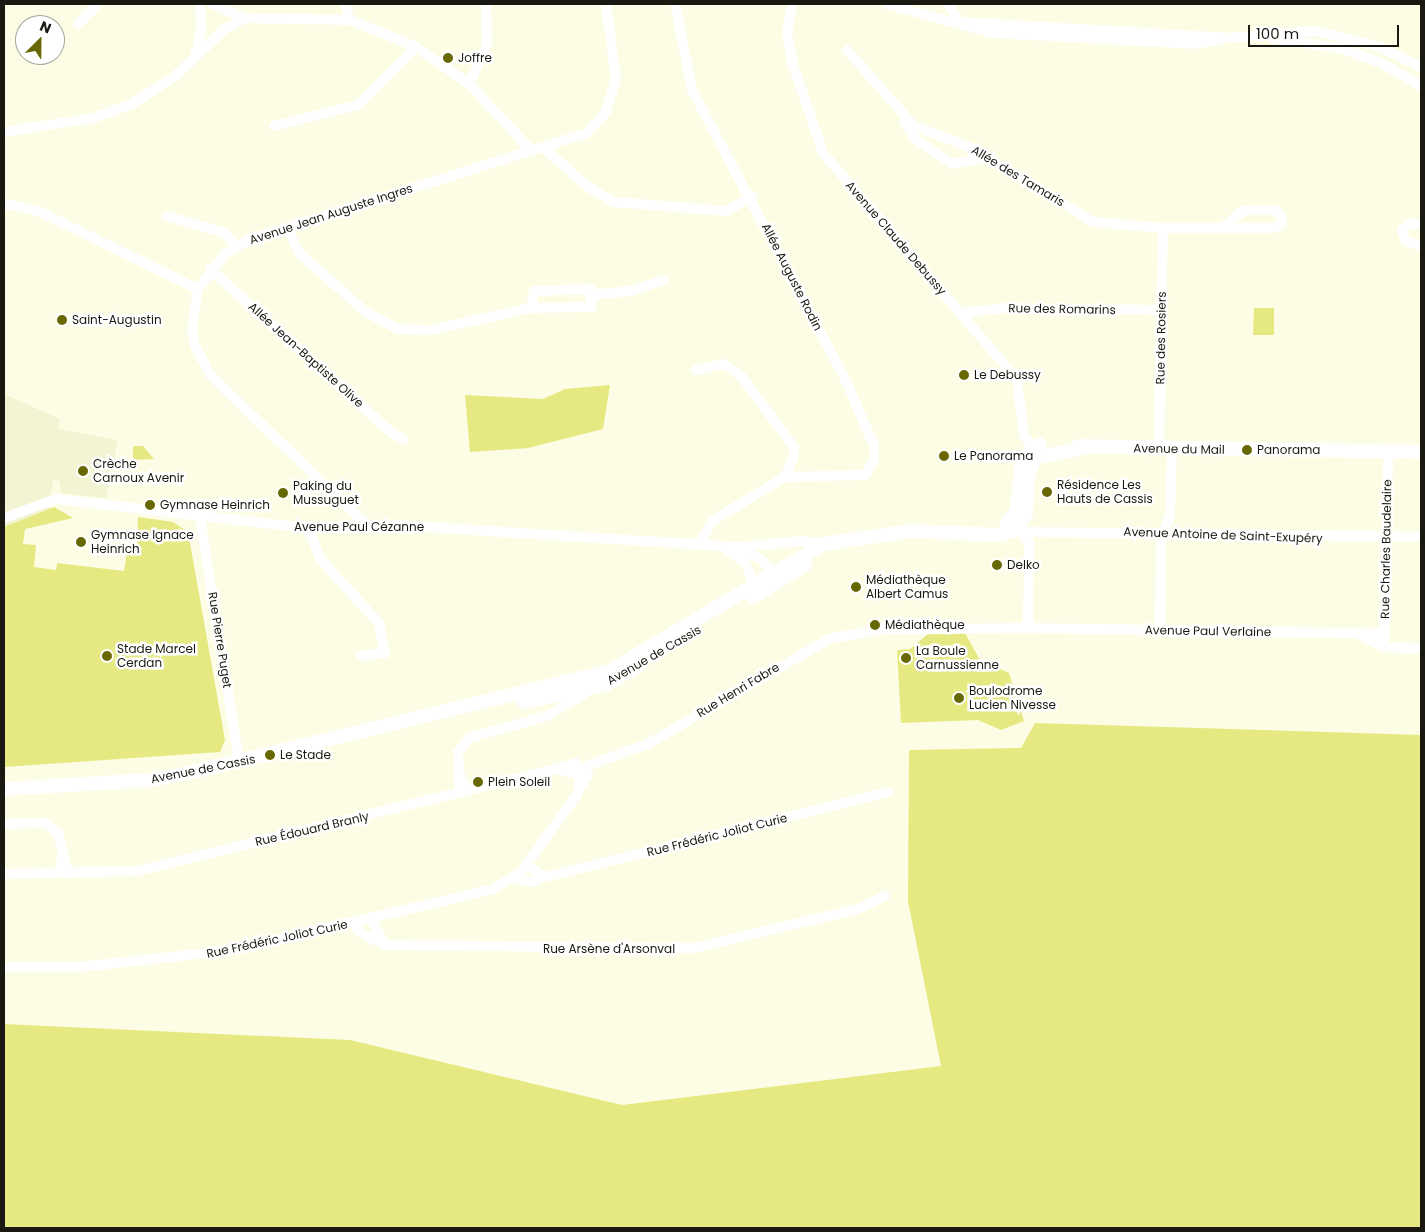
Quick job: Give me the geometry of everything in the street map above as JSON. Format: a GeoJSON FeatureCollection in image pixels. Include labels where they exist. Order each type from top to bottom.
{"type":"FeatureCollection","features":[{"type":"Feature","properties":{"kind":"main road","name":"Avenue du Mail"},"geometry":{"type":"LineString","coordinates":[[1035,452],[1044,443],[1087,447],[1421,452]]}},
{"type":"Feature","properties":{"kind":"main road"},"geometry":{"type":"LineString","coordinates":[[1019,526],[1020,467],[1035,452]]}},
{"type":"Feature","properties":{"kind":"main road","name":"Avenue de Cassis"},"geometry":{"type":"LineString","coordinates":[[8,787],[152,780],[418,721],[594,688],[617,679],[824,544],[901,531],[971,531],[999,535],[1019,526]]}},
{"type":"Feature","properties":{"kind":"main road","name":"Avenue de Cassis"},"geometry":{"type":"LineString","coordinates":[[776,576],[841,542]]}},
{"type":"Feature","properties":{"kind":"main road","name":"Avenue de Cassis"},"geometry":{"type":"LineString","coordinates":[[418,721],[459,707],[574,682],[608,672],[756,589]]}},
{"type":"Feature","properties":{"kind":"street"},"geometry":{"type":"LineString","coordinates":[[78,24],[98,4]]}},
{"type":"Feature","properties":{"kind":"street"},"geometry":{"type":"LineString","coordinates":[[194,58],[201,30],[200,4]]}},
{"type":"Feature","properties":{"kind":"street"},"geometry":{"type":"LineString","coordinates":[[212,4],[245,18],[350,20],[416,47],[469,84],[531,150]]}},
{"type":"Feature","properties":{"kind":"street"},"geometry":{"type":"LineString","coordinates":[[345,4],[350,20]]}},
{"type":"Feature","properties":{"kind":"street"},"geometry":{"type":"LineString","coordinates":[[469,84],[487,45],[486,4]]}},
{"type":"Feature","properties":{"kind":"street","name":"Avenue Jean Auguste Ingres"},"geometry":{"type":"LineString","coordinates":[[369,526],[211,376],[192,330],[198,289],[210,269],[235,246],[248,240],[587,133],[611,100],[616,52],[606,4]]}},
{"type":"Feature","properties":{"kind":"street","name":"Allée Auguste Rodin"},"geometry":{"type":"LineString","coordinates":[[675,4],[692,90],[752,197],[846,381],[874,446],[874,459],[865,475],[785,477]]}},
{"type":"Feature","properties":{"kind":"street","name":"Avenue Claude Debussy"},"geometry":{"type":"LineString","coordinates":[[792,4],[787,16],[793,65],[824,153],[963,313],[1017,379],[1024,435],[1035,452]]}},
{"type":"Feature","properties":{"kind":"street"},"geometry":{"type":"LineString","coordinates":[[886,4],[960,22],[1227,38],[1256,37],[1296,31],[1336,34],[1380,47],[1421,67]]}},
{"type":"Feature","properties":{"kind":"street"},"geometry":{"type":"LineString","coordinates":[[948,4],[960,22]]}},
{"type":"Feature","properties":{"kind":"street"},"geometry":{"type":"LineString","coordinates":[[4,132],[73,122],[132,104],[174,77],[194,58],[245,18]]}},
{"type":"Feature","properties":{"kind":"street"},"geometry":{"type":"LineString","coordinates":[[1256,37],[1343,49],[1381,63],[1421,86]]}},
{"type":"Feature","properties":{"kind":"street"},"geometry":{"type":"LineString","coordinates":[[274,126],[358,105],[416,47]]}},
{"type":"Feature","properties":{"kind":"street","name":"Allée des Tamaris"},"geometry":{"type":"LineString","coordinates":[[847,50],[899,114],[914,126],[990,157],[1094,222],[1163,228],[1222,228],[1278,228],[1282,217],[1274,210],[1244,210],[1222,228]]}},
{"type":"Feature","properties":{"kind":"street"},"geometry":{"type":"LineString","coordinates":[[899,114],[915,139],[952,164],[990,157]]}},
{"type":"Feature","properties":{"kind":"street"},"geometry":{"type":"LineString","coordinates":[[544,148],[588,187],[614,202],[726,211],[752,197]]}},
{"type":"Feature","properties":{"kind":"street"},"geometry":{"type":"LineString","coordinates":[[4,204],[42,213],[198,289]]}},
{"type":"Feature","properties":{"kind":"street"},"geometry":{"type":"LineString","coordinates":[[168,216],[248,240]]}},
{"type":"Feature","properties":{"kind":"street"},"geometry":{"type":"LineString","coordinates":[[1421,224],[1410,224],[1402,230],[1406,241],[1421,246]]}},
{"type":"Feature","properties":{"kind":"street"},"geometry":{"type":"LineString","coordinates":[[287,228],[299,253],[389,327],[431,330],[531,308],[592,307],[591,288],[534,291],[531,308]]}},
{"type":"Feature","properties":{"kind":"street","name":"Rue des Rosiers"},"geometry":{"type":"LineString","coordinates":[[1160,630],[1164,532],[1170,514],[1165,448],[1161,310],[1163,228]]}},
{"type":"Feature","properties":{"kind":"street"},"geometry":{"type":"LineString","coordinates":[[225,233],[235,246]]}},
{"type":"Feature","properties":{"kind":"street","name":"Allée Jean-Baptiste Olive"},"geometry":{"type":"LineString","coordinates":[[210,269],[389,431],[403,439]]}},
{"type":"Feature","properties":{"kind":"street"},"geometry":{"type":"LineString","coordinates":[[592,295],[631,291],[663,280]]}},
{"type":"Feature","properties":{"kind":"street","name":"Rue des Romarins"},"geometry":{"type":"LineString","coordinates":[[963,313],[1002,308],[1161,310]]}},
{"type":"Feature","properties":{"kind":"street"},"geometry":{"type":"LineString","coordinates":[[696,370],[724,364],[741,376],[794,447],[785,477],[712,521],[700,544]]}},
{"type":"Feature","properties":{"kind":"street","name":"Rue Charles Baudelaire"},"geometry":{"type":"LineString","coordinates":[[1384,647],[1388,452]]}},
{"type":"Feature","properties":{"kind":"street","name":"Avenue Paul Cézanne"},"geometry":{"type":"LineString","coordinates":[[4,518],[56,499],[200,518],[308,528],[369,526],[737,547],[803,541],[824,544]]}},
{"type":"Feature","properties":{"kind":"street","name":"Rue Pierre Puget"},"geometry":{"type":"LineString","coordinates":[[200,518],[239,762]]}},
{"type":"Feature","properties":{"kind":"street"},"geometry":{"type":"LineString","coordinates":[[1156,524],[1164,532]]}},
{"type":"Feature","properties":{"kind":"street"},"geometry":{"type":"LineString","coordinates":[[1019,526],[1029,543],[1028,628]]}},
{"type":"Feature","properties":{"kind":"street","name":"Avenue Antoine de Saint-Exupéry"},"geometry":{"type":"LineString","coordinates":[[1019,526],[1386,539],[1421,537]]}},
{"type":"Feature","properties":{"kind":"street"},"geometry":{"type":"LineString","coordinates":[[308,528],[321,560],[379,623],[385,653],[361,656]]}},
{"type":"Feature","properties":{"kind":"street"},"geometry":{"type":"LineString","coordinates":[[719,545],[745,562],[756,589]]}},
{"type":"Feature","properties":{"kind":"street","name":"Avenue Paul Cézanne"},"geometry":{"type":"LineString","coordinates":[[737,547],[761,559],[776,576]]}},
{"type":"Feature","properties":{"kind":"street","name":"Avenue Paul Verlaine"},"geometry":{"type":"LineString","coordinates":[[896,630],[1028,628],[1356,633],[1384,647]]}},
{"type":"Feature","properties":{"kind":"street","name":"Rue Henri Fabre"},"geometry":{"type":"LineString","coordinates":[[576,774],[585,767],[648,744],[816,645],[850,634],[896,630]]}},
{"type":"Feature","properties":{"kind":"street"},"geometry":{"type":"LineString","coordinates":[[1356,633],[1384,634]]}},
{"type":"Feature","properties":{"kind":"street"},"geometry":{"type":"LineString","coordinates":[[1384,647],[1421,649]]}},
{"type":"Feature","properties":{"kind":"street"},"geometry":{"type":"LineString","coordinates":[[561,710],[564,694],[574,682]]}},
{"type":"Feature","properties":{"kind":"street"},"geometry":{"type":"LineString","coordinates":[[463,792],[458,752],[468,738],[561,710],[594,688]]}},
{"type":"Feature","properties":{"kind":"street","name":"Rue Édouard Branly"},"geometry":{"type":"LineString","coordinates":[[4,874],[137,871],[576,763],[585,767]]}},
{"type":"Feature","properties":{"kind":"street"},"geometry":{"type":"LineString","coordinates":[[545,877],[526,865],[587,782],[585,767]]}},
{"type":"Feature","properties":{"kind":"street","name":"Rue Édouard Branly"},"geometry":{"type":"LineString","coordinates":[[554,769],[576,774]]}},
{"type":"Feature","properties":{"kind":"street"},"geometry":{"type":"LineString","coordinates":[[576,774],[580,780],[576,796]]}},
{"type":"Feature","properties":{"kind":"street","name":"Rue Frédéric Joliot Curie"},"geometry":{"type":"LineString","coordinates":[[514,878],[534,882],[545,877],[889,792]]}},
{"type":"Feature","properties":{"kind":"street"},"geometry":{"type":"LineString","coordinates":[[4,824],[46,823],[58,833],[63,854],[64,873]]}},
{"type":"Feature","properties":{"kind":"street","name":"Rue Frédéric Joliot Curie"},"geometry":{"type":"LineString","coordinates":[[4,967],[80,967],[206,955],[354,923],[493,889],[514,878],[526,865]]}},
{"type":"Feature","properties":{"kind":"street","name":"Rue Arsène d'Arsonval"},"geometry":{"type":"LineString","coordinates":[[354,923],[366,937],[385,945],[694,948],[858,909],[885,896]]}},
{"type":"Feature","properties":{"kind":"street"},"geometry":{"type":"LineString","coordinates":[[371,919],[385,945]]}},
{"type":"Feature","properties":{"kind":"shaded area"},"geometry":{"type":"Polygon","coordinates":[[[4,394],[60,419],[58,429],[118,440],[106,498],[61,493],[60,481],[53,480],[49,509],[4,527],[4,394]]]}},
{"type":"Feature","properties":{"kind":"green space"},"geometry":{"type":"Polygon","coordinates":[[[1254,308],[1274,308],[1274,335],[1253,335],[1254,308]]]}},
{"type":"Feature","properties":{"kind":"green space"},"geometry":{"type":"Polygon","coordinates":[[[610,385],[603,429],[528,448],[470,452],[465,395],[543,399],[565,389],[610,385]]]}},
{"type":"Feature","properties":{"kind":"green space"},"geometry":{"type":"Polygon","coordinates":[[[133,446],[143,446],[154,459],[133,460],[133,446]]]}},
{"type":"Feature","properties":{"kind":"green space","name":"Stade Marcel Cerdan"},"geometry":{"type":"Polygon","coordinates":[[[54,507],[73,518],[25,529],[23,544],[36,545],[34,567],[56,570],[57,563],[124,571],[128,547],[137,548],[138,517],[173,522],[188,532],[225,740],[220,752],[4,767],[4,527],[54,507]]]}},
{"type":"Feature","properties":{"kind":"green space","name":"Boulodrome Lucien Nivesse"},"geometry":{"type":"Polygon","coordinates":[[[929,633],[965,633],[980,660],[1009,673],[1024,721],[1001,730],[978,720],[901,723],[897,650],[910,649],[929,633]]]}},
{"type":"Feature","properties":{"kind":"green space"},"geometry":{"type":"Polygon","coordinates":[[[1035,723],[1421,735],[1421,1228],[4,1228],[4,1024],[350,1040],[622,1105],[941,1066],[908,901],[909,750],[1021,748],[1035,723]]]}},
{"type":"Feature","properties":{"kind":"place","name":"Joffre"},"geometry":{"type":"Point","coordinates":[448,58]}},
{"type":"Feature","properties":{"kind":"place","name":"Saint-Augustin"},"geometry":{"type":"Point","coordinates":[62,320]}},
{"type":"Feature","properties":{"kind":"place","name":"Le Debussy"},"geometry":{"type":"Point","coordinates":[964,375]}},
{"type":"Feature","properties":{"kind":"place","name":"Panorama"},"geometry":{"type":"Point","coordinates":[1247,450]}},
{"type":"Feature","properties":{"kind":"place","name":"Le Panorama"},"geometry":{"type":"Point","coordinates":[944,456]}},
{"type":"Feature","properties":{"kind":"place","name":"Crèche Carnoux Avenir"},"geometry":{"type":"Point","coordinates":[83,471]}},
{"type":"Feature","properties":{"kind":"place","name":"Résidence Les Hauts de Cassis"},"geometry":{"type":"Point","coordinates":[1047,492]}},
{"type":"Feature","properties":{"kind":"place","name":"Paking du Mussuguet"},"geometry":{"type":"Point","coordinates":[283,493]}},
{"type":"Feature","properties":{"kind":"place","name":"Gymnase Heinrich"},"geometry":{"type":"Point","coordinates":[150,505]}},
{"type":"Feature","properties":{"kind":"place","name":"Gymnase Ignace Heinrich"},"geometry":{"type":"Point","coordinates":[81,542]}},
{"type":"Feature","properties":{"kind":"place","name":"Delko"},"geometry":{"type":"Point","coordinates":[997,565]}},
{"type":"Feature","properties":{"kind":"place","name":"Médiathèque Albert Camus"},"geometry":{"type":"Point","coordinates":[856,587]}},
{"type":"Feature","properties":{"kind":"place","name":"Médiathèque"},"geometry":{"type":"Point","coordinates":[875,625]}},
{"type":"Feature","properties":{"kind":"place","name":"Stade Marcel Cerdan"},"geometry":{"type":"Point","coordinates":[107,656]}},
{"type":"Feature","properties":{"kind":"place","name":"La Boule Carnussienne"},"geometry":{"type":"Point","coordinates":[906,658]}},
{"type":"Feature","properties":{"kind":"place","name":"Boulodrome Lucien Nivesse"},"geometry":{"type":"Point","coordinates":[959,698]}},
{"type":"Feature","properties":{"kind":"place","name":"Le Stade"},"geometry":{"type":"Point","coordinates":[270,755]}},
{"type":"Feature","properties":{"kind":"place","name":"Plein Soleil"},"geometry":{"type":"Point","coordinates":[478,782]}}]}
